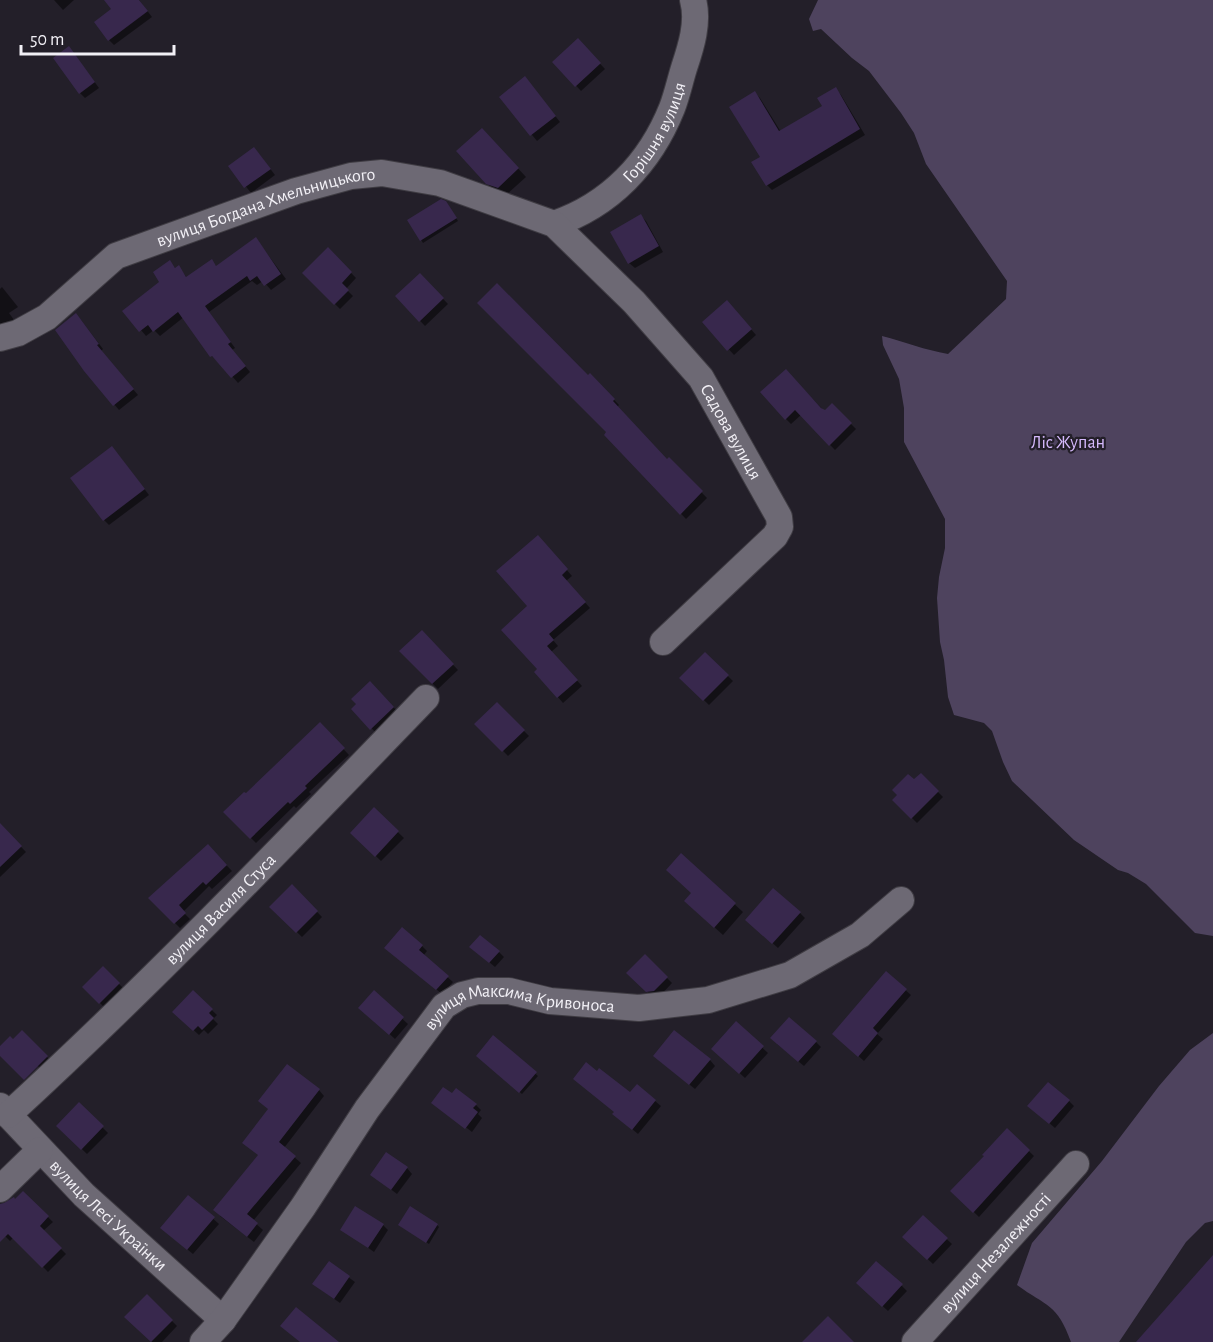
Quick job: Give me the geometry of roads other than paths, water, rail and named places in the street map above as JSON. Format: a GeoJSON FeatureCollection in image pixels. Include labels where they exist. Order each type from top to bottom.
{"type":"FeatureCollection","features":[{"type":"Feature","properties":{"kind":"street","name":"Горішня вулиця"},"geometry":{"type":"LineString","coordinates":[[554,224],[578,216],[603,200],[624,182],[650,147],[672,108],[691,45],[695,22],[693,0]]}},
{"type":"Feature","properties":{"kind":"street","name":"вулиця Богдана Хмельницького"},"geometry":{"type":"LineString","coordinates":[[0,338],[18,333],[47,317],[116,256],[296,190],[351,176],[382,173],[440,183],[554,224]]}},
{"type":"Feature","properties":{"kind":"street","name":"Садова вулиця"},"geometry":{"type":"LineString","coordinates":[[554,224],[634,302],[701,378],[779,517],[780,527],[775,536],[663,642]]}},
{"type":"Feature","properties":{"kind":"street","name":"вулиця Василя Стуса"},"geometry":{"type":"LineString","coordinates":[[4,1111],[99,1031],[426,698]]}},
{"type":"Feature","properties":{"kind":"street","name":"вулиця Максима Кривоноса"},"geometry":{"type":"LineString","coordinates":[[203,1342],[224,1320],[303,1207],[367,1108],[444,1006],[462,995],[478,991],[509,991],[550,1001],[639,1008],[708,1000],[790,975],[860,935],[901,900]]}},
{"type":"Feature","properties":{"kind":"street","name":"вулиця Лесі Українки"},"geometry":{"type":"LineString","coordinates":[[4,1111],[84,1195],[224,1320]]}},
{"type":"Feature","properties":{"kind":"street"},"geometry":{"type":"LineString","coordinates":[[0,1189],[40,1150]]}},
{"type":"Feature","properties":{"kind":"street","name":"вулиця Незалежності"},"geometry":{"type":"LineString","coordinates":[[915,1342],[1076,1164]]}},
{"type":"Feature","properties":{"kind":"park label","name":"Ліс Жупан"},"geometry":{"type":"Point","coordinates":[1068,442]}}]}
